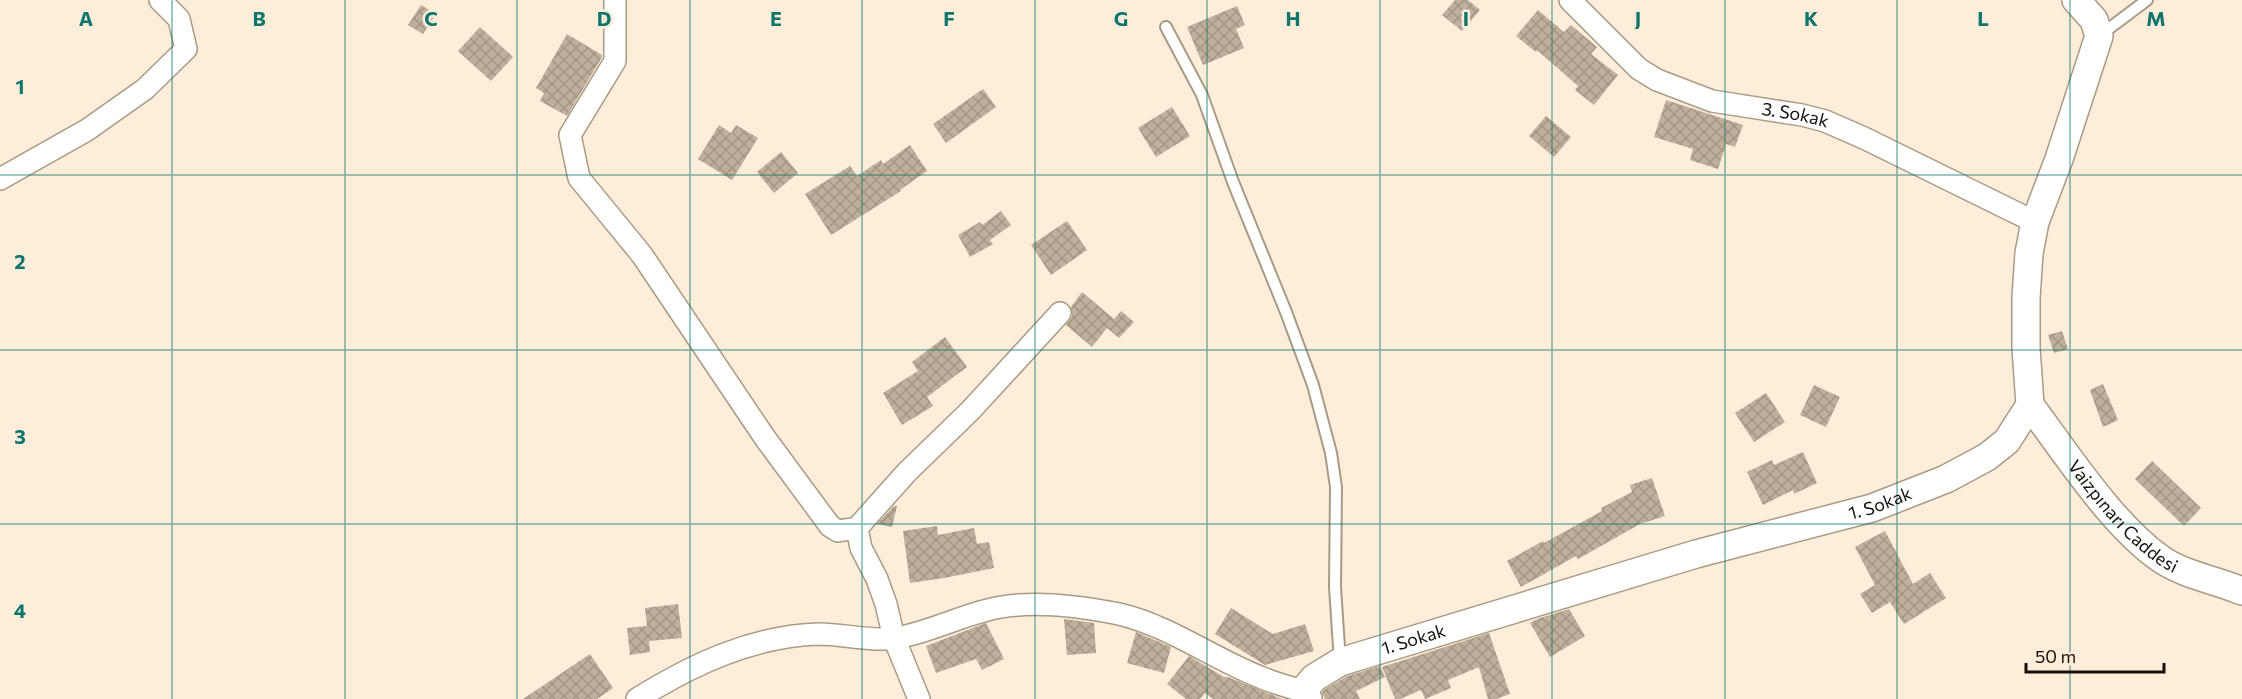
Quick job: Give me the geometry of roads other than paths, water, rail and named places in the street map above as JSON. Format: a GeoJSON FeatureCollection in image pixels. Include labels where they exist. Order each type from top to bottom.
{"type":"FeatureCollection","features":[{"type":"Feature","properties":{"kind":"street"},"geometry":{"type":"LineString","coordinates":[[0,179],[87,130],[145,89],[186,49],[179,19],[160,0]]}},
{"type":"Feature","properties":{"kind":"street"},"geometry":{"type":"LineString","coordinates":[[615,0],[615,61],[570,135],[579,178],[642,255],[765,438],[830,526],[838,531],[857,528],[907,472],[970,411],[1060,313]]}},
{"type":"Feature","properties":{"kind":"street","name":"3. Sokak"},"geometry":{"type":"LineString","coordinates":[[1570,0],[1639,69],[1658,80],[1712,101],[1802,115],[1825,121],[2035,222]]}},
{"type":"Feature","properties":{"kind":"street"},"geometry":{"type":"LineString","coordinates":[[2030,405],[2026,348],[2026,298],[2035,222],[2059,159],[2099,36],[2094,20],[2076,0]]}},
{"type":"Feature","properties":{"kind":"street","name":"1. Sokak"},"geometry":{"type":"LineString","coordinates":[[1305,695],[1314,678],[1340,662],[1696,554],[1872,508],[1901,498],[1946,479],[1987,457],[2007,441],[2030,405]]}},
{"type":"Feature","properties":{"kind":"street","name":"Vaizpınarı Caddesi"},"geometry":{"type":"LineString","coordinates":[[2030,405],[2099,496],[2146,547],[2169,563],[2242,591]]}},
{"type":"Feature","properties":{"kind":"street"},"geometry":{"type":"LineString","coordinates":[[857,528],[861,548],[877,579],[894,638],[919,699]]}},
{"type":"Feature","properties":{"kind":"street"},"geometry":{"type":"LineString","coordinates":[[638,699],[692,668],[732,650],[767,640],[796,635],[828,634],[894,638],[1000,607],[1030,605],[1118,614],[1147,622],[1258,677],[1305,695]]}},
{"type":"Feature","properties":{"kind":"lane"},"geometry":{"type":"LineString","coordinates":[[2099,36],[2147,0]]}},
{"type":"Feature","properties":{"kind":"lane"},"geometry":{"type":"LineString","coordinates":[[1166,27],[1202,95],[1233,182],[1286,312],[1316,394],[1331,453],[1336,487],[1335,587],[1340,662]]}}]}
